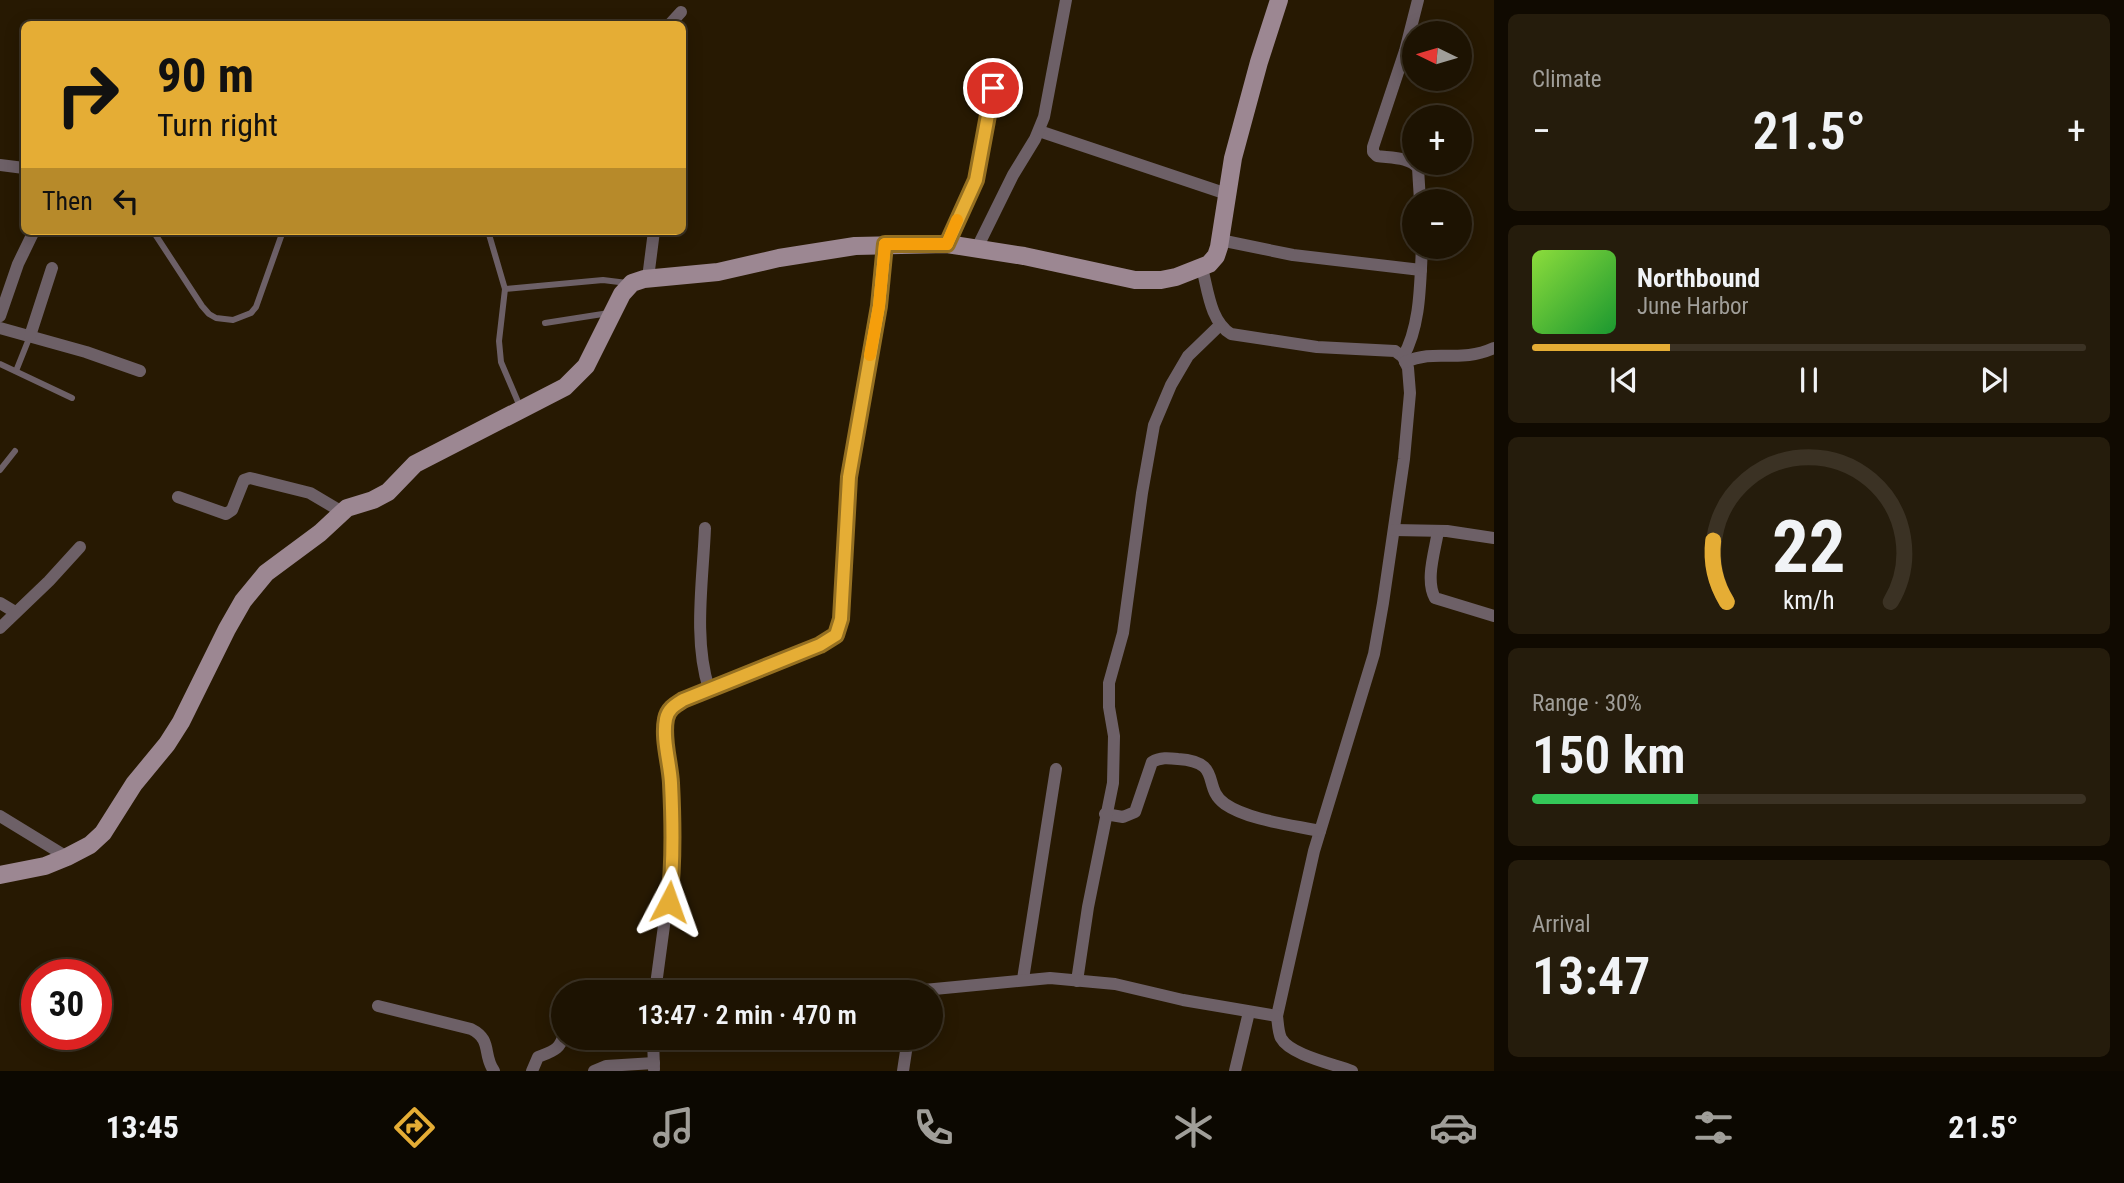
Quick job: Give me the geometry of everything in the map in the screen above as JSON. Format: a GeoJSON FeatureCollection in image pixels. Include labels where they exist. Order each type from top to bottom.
{"type":"FeatureCollection","features":[{"type":"Feature","properties":{"kind":"street"},"geometry":{"type":"LineString","coordinates":[[977,248],[1013,175],[1039,131],[1048,100],[1066,0]]}},
{"type":"Feature","properties":{"kind":"street"},"geometry":{"type":"LineString","coordinates":[[0,875],[45,866],[67,858],[90,845],[103,833],[134,784],[167,744],[202,682],[227,629],[266,573],[320,533],[353,504],[373,500],[388,492],[415,464],[565,387],[578,376],[595,349],[622,294],[640,281],[718,272],[822,250],[885,244],[947,244],[977,248],[1135,280],[1161,280],[1202,268],[1216,256],[1233,158],[1279,0]]}},
{"type":"Feature","properties":{"kind":"street"},"geometry":{"type":"LineString","coordinates":[[1418,0],[1373,152],[1377,156],[1409,160],[1415,164],[1418,168],[1419,189]]}},
{"type":"Feature","properties":{"kind":"street"},"geometry":{"type":"LineString","coordinates":[[673,21],[681,12]]}},
{"type":"Feature","properties":{"kind":"street"},"geometry":{"type":"LineString","coordinates":[[947,244],[976,180],[997,72]]}},
{"type":"Feature","properties":{"kind":"street"},"geometry":{"type":"LineString","coordinates":[[1039,131],[1227,194]]}},
{"type":"Feature","properties":{"kind":"street"},"geometry":{"type":"LineString","coordinates":[[0,165],[21,168]]}},
{"type":"Feature","properties":{"kind":"street"},"geometry":{"type":"LineString","coordinates":[[0,316],[32,235]]}},
{"type":"Feature","properties":{"kind":"street"},"geometry":{"type":"LineString","coordinates":[[640,281],[653,235]]}},
{"type":"Feature","properties":{"kind":"street"},"geometry":{"type":"LineString","coordinates":[[1220,240],[1293,255],[1420,270]]}},
{"type":"Feature","properties":{"kind":"street"},"geometry":{"type":"LineString","coordinates":[[657,980],[671,874],[671,783],[666,716],[670,709],[683,700],[820,645],[836,635],[839,629],[849,477],[879,306],[885,244]]}},
{"type":"Feature","properties":{"kind":"street"},"geometry":{"type":"LineString","coordinates":[[1352,1071],[1287,1045],[1280,1037],[1277,1016],[1320,831],[1374,654],[1394,530],[1408,418],[1410,383],[1404,359],[1413,334],[1421,259]]}},
{"type":"Feature","properties":{"kind":"street"},"geometry":{"type":"LineString","coordinates":[[30,336],[52,268]]}},
{"type":"Feature","properties":{"kind":"street"},"geometry":{"type":"LineString","coordinates":[[1202,268],[1214,314],[1220,325],[1231,334],[1317,347],[1395,351],[1404,359]]}},
{"type":"Feature","properties":{"kind":"street"},"geometry":{"type":"LineString","coordinates":[[1077,981],[1088,907],[1113,783],[1114,748],[1109,683],[1122,633],[1154,425],[1188,356],[1220,325]]}},
{"type":"Feature","properties":{"kind":"street"},"geometry":{"type":"LineString","coordinates":[[0,328],[140,371]]}},
{"type":"Feature","properties":{"kind":"street"},"geometry":{"type":"LineString","coordinates":[[1404,359],[1424,355],[1466,357],[1494,348]]}},
{"type":"Feature","properties":{"kind":"street"},"geometry":{"type":"LineString","coordinates":[[178,497],[226,514],[232,510],[244,480],[250,478],[310,493],[342,512]]}},
{"type":"Feature","properties":{"kind":"street"},"geometry":{"type":"LineString","coordinates":[[705,528],[702,660],[709,689]]}},
{"type":"Feature","properties":{"kind":"street"},"geometry":{"type":"LineString","coordinates":[[1394,530],[1438,531],[1494,538]]}},
{"type":"Feature","properties":{"kind":"street"},"geometry":{"type":"LineString","coordinates":[[1438,531],[1431,581],[1435,598],[1494,617]]}},
{"type":"Feature","properties":{"kind":"street"},"geometry":{"type":"LineString","coordinates":[[0,628],[55,576],[80,547]]}},
{"type":"Feature","properties":{"kind":"street"},"geometry":{"type":"LineString","coordinates":[[0,603],[15,612]]}},
{"type":"Feature","properties":{"kind":"street"},"geometry":{"type":"LineString","coordinates":[[1105,814],[1123,817],[1135,812],[1152,762],[1157,758],[1184,759],[1201,763],[1206,768],[1218,797],[1225,804],[1254,815],[1320,831]]}},
{"type":"Feature","properties":{"kind":"street"},"geometry":{"type":"LineString","coordinates":[[1023,979],[1056,769]]}},
{"type":"Feature","properties":{"kind":"street"},"geometry":{"type":"LineString","coordinates":[[0,816],[67,858]]}},
{"type":"Feature","properties":{"kind":"street"},"geometry":{"type":"LineString","coordinates":[[943,988],[1050,978],[1115,984],[1183,1000],[1277,1016]]}},
{"type":"Feature","properties":{"kind":"street"},"geometry":{"type":"LineString","coordinates":[[378,1006],[482,1034],[486,1042],[488,1062],[495,1071]]}},
{"type":"Feature","properties":{"kind":"street"},"geometry":{"type":"LineString","coordinates":[[1234,1071],[1249,1012]]}},
{"type":"Feature","properties":{"kind":"street"},"geometry":{"type":"LineString","coordinates":[[532,1071],[538,1057],[556,1050]]}},
{"type":"Feature","properties":{"kind":"street"},"geometry":{"type":"LineString","coordinates":[[903,1071],[906,1050]]}},
{"type":"Feature","properties":{"kind":"street"},"geometry":{"type":"LineString","coordinates":[[594,1071],[606,1066],[654,1067]]}},
{"type":"Feature","properties":{"kind":"lane"},"geometry":{"type":"LineString","coordinates":[[156,235],[202,306],[216,318],[233,320],[251,313],[257,307],[282,235]]}},
{"type":"Feature","properties":{"kind":"lane"},"geometry":{"type":"LineString","coordinates":[[489,235],[505,289],[499,341],[501,362],[522,411]]}},
{"type":"Feature","properties":{"kind":"lane"},"geometry":{"type":"LineString","coordinates":[[505,289],[603,280],[640,281]]}},
{"type":"Feature","properties":{"kind":"lane"},"geometry":{"type":"LineString","coordinates":[[545,323],[612,313]]}},
{"type":"Feature","properties":{"kind":"lane"},"geometry":{"type":"LineString","coordinates":[[16,371],[30,336]]}},
{"type":"Feature","properties":{"kind":"lane"},"geometry":{"type":"LineString","coordinates":[[0,364],[72,398]]}},
{"type":"Feature","properties":{"kind":"lane"},"geometry":{"type":"LineString","coordinates":[[0,470],[15,451]]}},
{"type":"Feature","properties":{"kind":"slow traffic"},"geometry":{"type":"LineString","coordinates":[[870,355],[879,306],[885,244],[947,244],[957,220]]}},
{"type":"Feature","properties":{"kind":"route"},"geometry":{"type":"LineString","coordinates":[[669,902],[673,840],[666,716],[670,709],[683,700],[820,645],[836,635],[841,619],[849,477],[879,306],[885,244],[947,244],[976,180],[993,88]]}}]}
